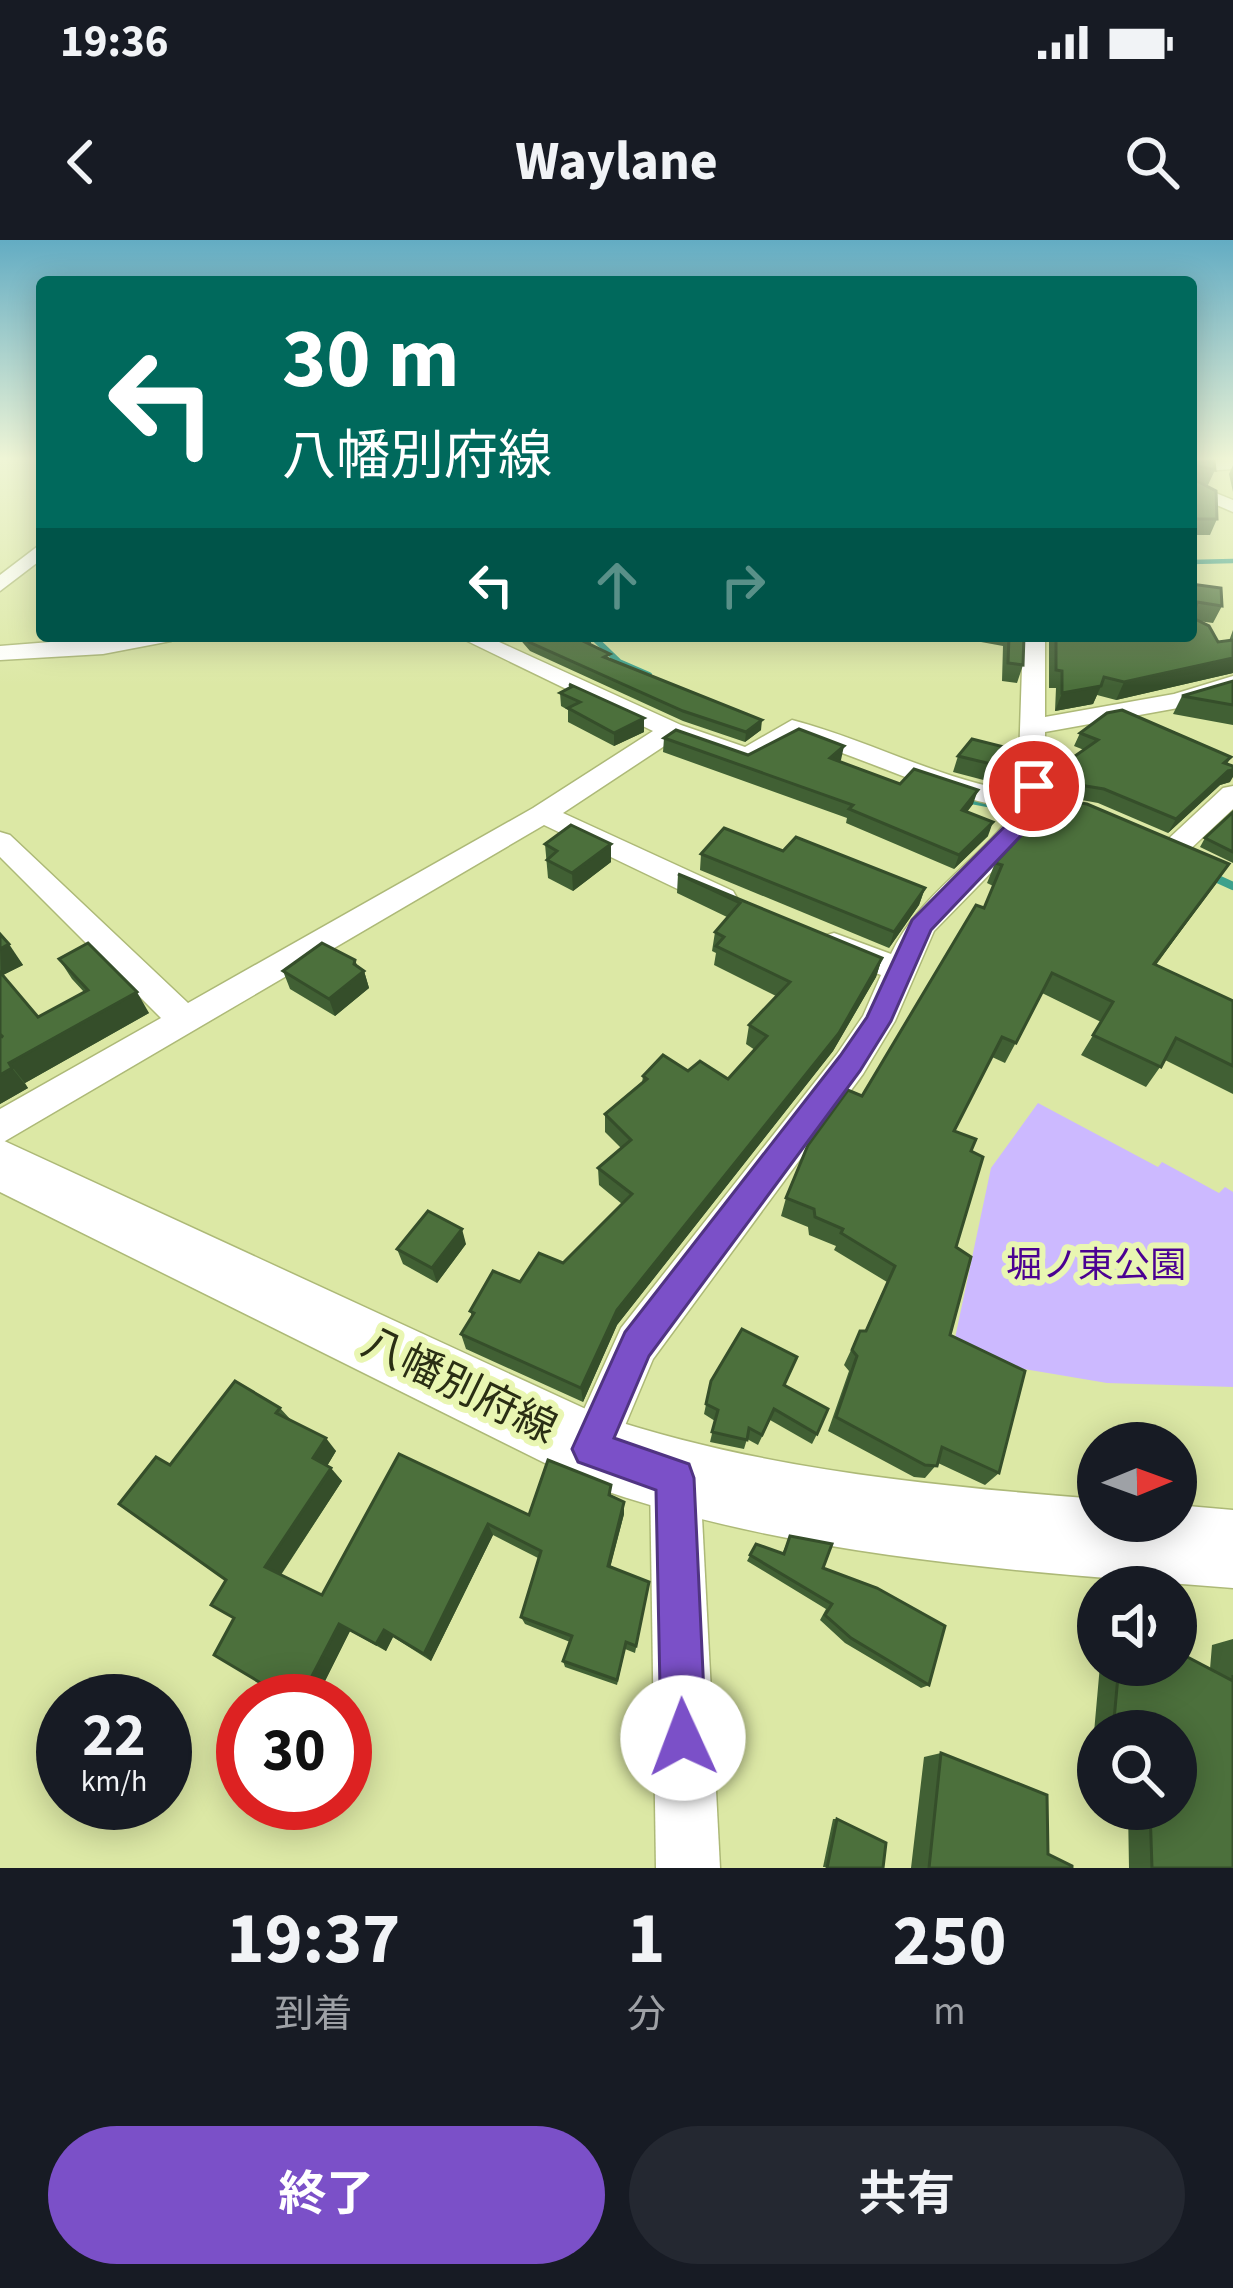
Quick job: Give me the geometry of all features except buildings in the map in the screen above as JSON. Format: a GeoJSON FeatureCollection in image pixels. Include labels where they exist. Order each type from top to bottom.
{"type":"FeatureCollection","features":[{"type":"Feature","properties":{"kind":"main road","name":"八幡別府線"},"geometry":{"type":"LineString","coordinates":[[0,1164],[591,1449],[675,1478],[960,1527],[1233,1550]]}},
{"type":"Feature","properties":{"kind":"street"},"geometry":{"type":"LineString","coordinates":[[0,551],[36,551]]}},
{"type":"Feature","properties":{"kind":"street"},"geometry":{"type":"LineString","coordinates":[[0,585],[36,554]]}},
{"type":"Feature","properties":{"kind":"street"},"geometry":{"type":"LineString","coordinates":[[0,653],[127,642]]}},
{"type":"Feature","properties":{"kind":"street"},"geometry":{"type":"LineString","coordinates":[[481,642],[672,730],[748,757],[792,728],[872,752],[975,794],[1086,813]]}},
{"type":"Feature","properties":{"kind":"street"},"geometry":{"type":"LineString","coordinates":[[591,1449],[637,1344],[850,1064],[903,970],[920,926],[1013,834],[1032,804],[1034,642]]}},
{"type":"Feature","properties":{"kind":"street"},"geometry":{"type":"LineString","coordinates":[[1035,726],[1178,701],[1233,682]]}},
{"type":"Feature","properties":{"kind":"street"},"geometry":{"type":"LineString","coordinates":[[0,1128],[542,814],[672,730]]}},
{"type":"Feature","properties":{"kind":"street"},"geometry":{"type":"LineString","coordinates":[[1173,848],[1233,794]]}},
{"type":"Feature","properties":{"kind":"street"},"geometry":{"type":"LineString","coordinates":[[542,814],[747,910]]}},
{"type":"Feature","properties":{"kind":"street"},"geometry":{"type":"LineString","coordinates":[[0,841],[184,1021]]}},
{"type":"Feature","properties":{"kind":"street"},"geometry":{"type":"LineString","coordinates":[[796,929],[903,970]]}},
{"type":"Feature","properties":{"kind":"street"},"geometry":{"type":"LineString","coordinates":[[675,1478],[688,1868]]}},
{"type":"Feature","properties":{"kind":"green space","name":"堀ノ東公園"},"geometry":{"type":"Polygon","coordinates":[[[1038,1103],[1158,1167],[1162,1162],[1219,1193],[1225,1187],[1233,1192],[1233,1387],[1107,1383],[1018,1368],[955,1338],[991,1168],[1038,1103]]]}},
{"type":"Feature","properties":{"kind":"waterway"},"geometry":{"type":"LineString","coordinates":[[1197,562],[1233,561]]}},
{"type":"Feature","properties":{"kind":"waterway"},"geometry":{"type":"LineString","coordinates":[[598,642],[619,662],[649,675]]}},
{"type":"Feature","properties":{"kind":"waterway"},"geometry":{"type":"LineString","coordinates":[[966,799],[1003,806]]}},
{"type":"Feature","properties":{"kind":"waterway"},"geometry":{"type":"LineString","coordinates":[[1211,876],[1233,886]]}},
{"type":"Feature","properties":{"kind":"route"},"geometry":{"type":"LineString","coordinates":[[683,1738],[675,1478],[591,1449],[637,1344],[850,1064],[878,1021],[920,926],[1013,834],[1031,807],[1034,786]]}}]}
